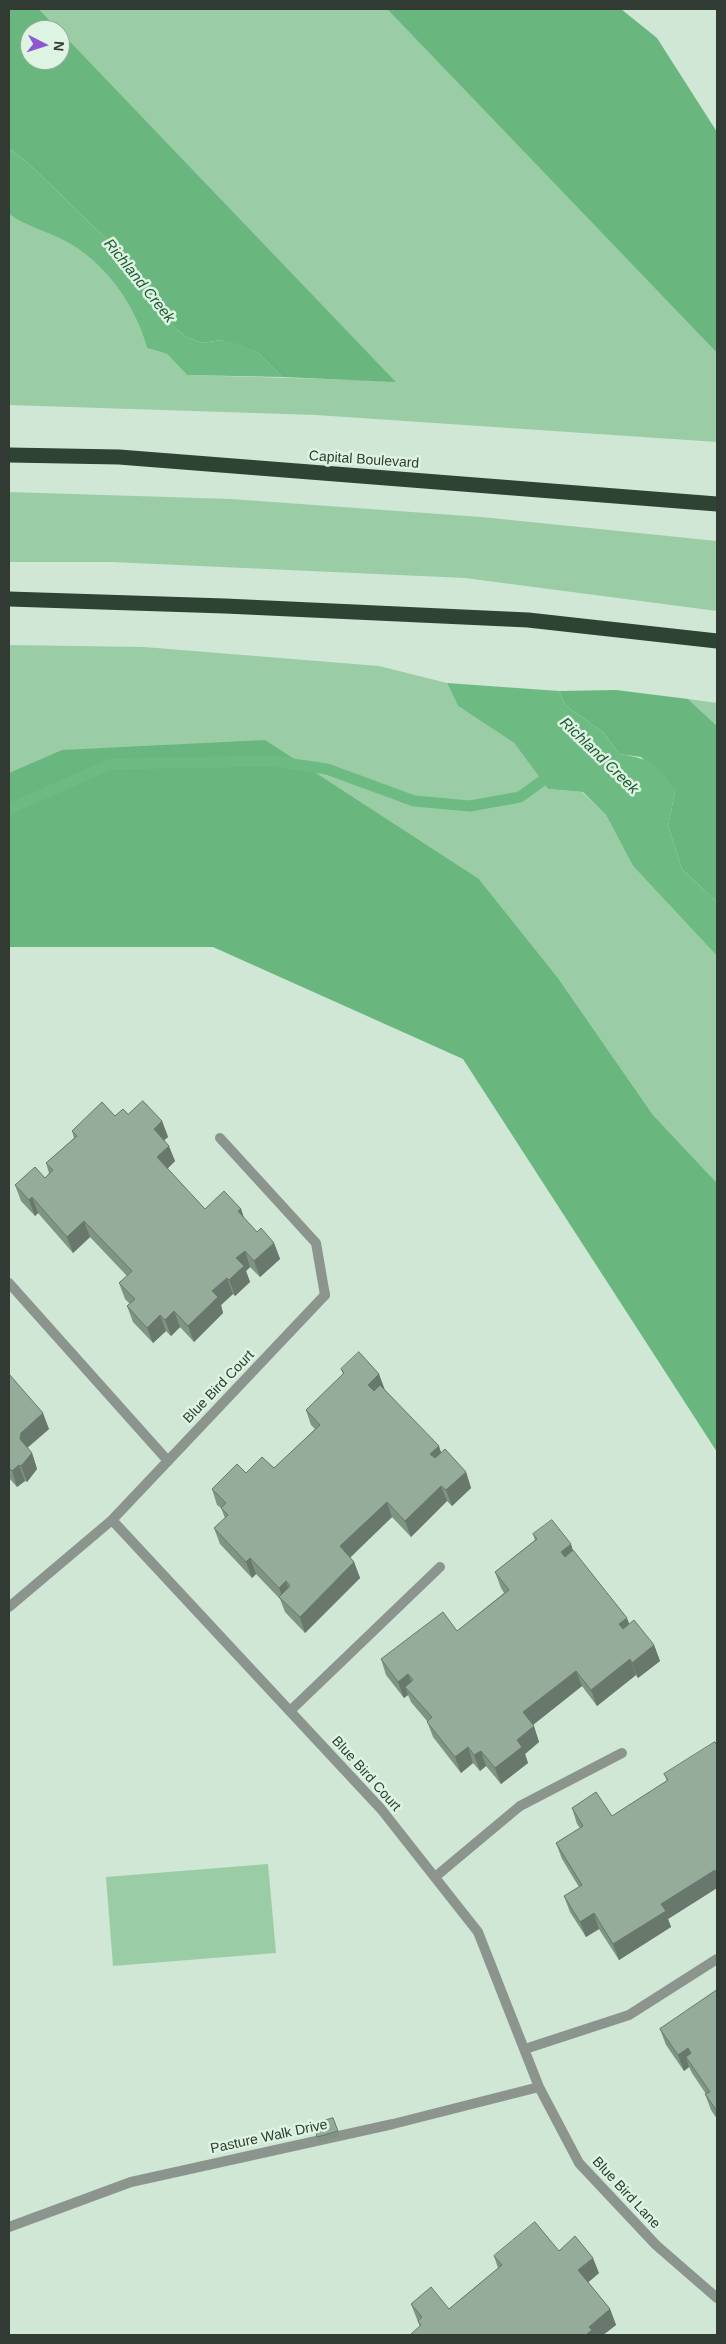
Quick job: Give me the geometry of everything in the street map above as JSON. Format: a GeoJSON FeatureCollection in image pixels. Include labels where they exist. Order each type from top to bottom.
{"type":"FeatureCollection","features":[{"type":"Feature","properties":{"kind":"highway","name":"Capital Boulevard"},"geometry":{"type":"LineString","coordinates":[[9,455],[119,457],[715,503]]}},
{"type":"Feature","properties":{"kind":"highway"},"geometry":{"type":"LineString","coordinates":[[9,599],[225,606],[528,620],[717,641]]}},
{"type":"Feature","properties":{"kind":"street","name":"Blue Bird Court"},"geometry":{"type":"LineString","coordinates":[[9,1607],[112,1520],[325,1295],[316,1243],[220,1138]]}},
{"type":"Feature","properties":{"kind":"street"},"geometry":{"type":"LineString","coordinates":[[9,1283],[168,1461]]}},
{"type":"Feature","properties":{"kind":"street","name":"Blue Bird Court"},"geometry":{"type":"LineString","coordinates":[[112,1520],[381,1809],[478,1932],[539,2087]]}},
{"type":"Feature","properties":{"kind":"street"},"geometry":{"type":"LineString","coordinates":[[290,1711],[440,1567]]}},
{"type":"Feature","properties":{"kind":"street"},"geometry":{"type":"LineString","coordinates":[[435,1877],[520,1806],[622,1754]]}},
{"type":"Feature","properties":{"kind":"street"},"geometry":{"type":"LineString","coordinates":[[524,2049],[629,2015],[717,1959]]}},
{"type":"Feature","properties":{"kind":"street","name":"Pasture Walk Drive"},"geometry":{"type":"LineString","coordinates":[[9,2227],[132,2182],[393,2124],[539,2087]]}},
{"type":"Feature","properties":{"kind":"street","name":"Blue Bird Lane"},"geometry":{"type":"LineString","coordinates":[[539,2087],[579,2163],[656,2245],[717,2298]]}},
{"type":"Feature","properties":{"kind":"shaded area"},"geometry":{"type":"Polygon","coordinates":[[[9,9],[39,9],[49,20],[20,20],[20,70],[70,70],[70,41],[396,382],[282,377],[257,352],[221,340],[202,343],[186,337],[174,327],[130,271],[118,250],[28,163],[9,148],[9,9]]]}},
{"type":"Feature","properties":{"kind":"shaded area"},"geometry":{"type":"Polygon","coordinates":[[[39,9],[387,9],[717,353],[717,442],[316,415],[9,405],[9,214],[28,225],[61,239],[90,258],[104,271],[126,299],[142,332],[147,348],[167,354],[187,375],[395,381],[70,41],[70,20],[50,20],[39,9]]]}},
{"type":"Feature","properties":{"kind":"shaded area"},"geometry":{"type":"Polygon","coordinates":[[[387,9],[621,9],[657,38],[717,132],[717,353],[387,9]]]}},
{"type":"Feature","properties":{"kind":"shaded area"},"geometry":{"type":"Polygon","coordinates":[[[9,492],[231,499],[481,517],[717,541],[717,611],[465,578],[112,562],[9,562],[9,492]]]}},
{"type":"Feature","properties":{"kind":"shaded area"},"geometry":{"type":"Polygon","coordinates":[[[9,645],[144,647],[379,666],[447,683],[458,706],[514,743],[548,789],[582,792],[606,815],[633,866],[717,956],[717,1183],[653,1115],[558,978],[479,879],[9,773],[9,645]]]}},
{"type":"Feature","properties":{"kind":"shaded area"},"geometry":{"type":"Polygon","coordinates":[[[616,690],[688,699],[717,726],[717,902],[682,869],[668,826],[675,792],[641,757],[619,754],[604,733],[565,705],[559,691],[616,690]]]}},
{"type":"Feature","properties":{"kind":"shaded area"},"geometry":{"type":"Polygon","coordinates":[[[688,699],[717,703],[717,726],[688,699]]]}},
{"type":"Feature","properties":{"kind":"shaded area"},"geometry":{"type":"Polygon","coordinates":[[[265,740],[479,879],[558,978],[653,1115],[717,1183],[717,1452],[463,1059],[213,947],[9,947],[9,773],[62,750],[265,740]]]}},
{"type":"Feature","properties":{"kind":"shaded area"},"geometry":{"type":"Polygon","coordinates":[[[268,1864],[276,1953],[113,1966],[106,1877],[268,1864]]]}},
{"type":"Feature","properties":{"kind":"water"},"geometry":{"type":"Polygon","coordinates":[[[9,148],[28,163],[118,250],[130,271],[174,327],[186,337],[202,343],[221,340],[240,344],[257,352],[282,377],[187,375],[167,354],[147,348],[142,332],[126,299],[104,271],[90,258],[61,239],[21,222],[9,214],[9,148]]]}},
{"type":"Feature","properties":{"kind":"water","name":"Richland Creek"},"geometry":{"type":"Polygon","coordinates":[[[447,683],[559,691],[565,705],[604,733],[619,754],[646,761],[659,769],[675,792],[668,826],[682,869],[717,902],[717,956],[633,866],[606,815],[583,792],[548,789],[514,743],[458,706],[447,683]]]}},
{"type":"Feature","properties":{"kind":"building"},"geometry":{"type":"Polygon","coordinates":[[[143,1101],[162,1121],[154,1129],[169,1146],[157,1157],[205,1209],[224,1191],[241,1209],[238,1211],[257,1232],[261,1228],[274,1243],[254,1261],[245,1251],[236,1258],[244,1266],[229,1280],[227,1278],[212,1291],[218,1297],[188,1326],[174,1311],[165,1320],[160,1315],[147,1328],[127,1306],[135,1299],[119,1283],[132,1271],[84,1221],[67,1237],[32,1197],[29,1200],[15,1185],[35,1167],[45,1178],[53,1170],[46,1163],[77,1136],[72,1131],[102,1102],[115,1116],[123,1109],[128,1114],[143,1101]]]}},
{"type":"Feature","properties":{"kind":"building"},"geometry":{"type":"Polygon","coordinates":[[[359,1352],[379,1374],[368,1385],[374,1391],[380,1385],[439,1446],[430,1454],[435,1458],[445,1449],[466,1472],[446,1490],[441,1486],[405,1521],[387,1502],[340,1546],[354,1562],[300,1617],[279,1597],[290,1586],[286,1581],[279,1588],[250,1558],[246,1562],[214,1528],[228,1515],[221,1508],[226,1503],[212,1489],[237,1464],[246,1473],[262,1457],[274,1468],[320,1425],[306,1410],[344,1373],[341,1369],[359,1352]]]}},
{"type":"Feature","properties":{"kind":"building"},"geometry":{"type":"Polygon","coordinates":[[[9,1374],[43,1413],[21,1433],[20,1439],[32,1453],[21,1466],[19,1465],[12,1471],[9,1468],[9,1374]]]}},
{"type":"Feature","properties":{"kind":"building"},"geometry":{"type":"Polygon","coordinates":[[[552,1520],[571,1544],[561,1552],[565,1557],[573,1550],[627,1618],[619,1624],[623,1629],[634,1620],[654,1645],[632,1663],[630,1659],[591,1690],[576,1671],[523,1712],[534,1726],[517,1740],[522,1747],[495,1768],[481,1751],[474,1755],[468,1747],[455,1757],[427,1722],[432,1717],[405,1687],[413,1680],[408,1674],[398,1682],[381,1659],[443,1612],[457,1631],[509,1590],[495,1572],[537,1539],[533,1534],[552,1520]]]}},
{"type":"Feature","properties":{"kind":"building"},"geometry":{"type":"Polygon","coordinates":[[[715,1742],[717,1746],[717,1874],[715,1870],[661,1904],[666,1911],[613,1944],[594,1913],[580,1922],[564,1896],[582,1885],[556,1843],[583,1826],[572,1808],[596,1792],[612,1816],[668,1780],[664,1774],[715,1742]]]}},
{"type":"Feature","properties":{"kind":"building"},"geometry":{"type":"Polygon","coordinates":[[[717,1990],[717,2111],[705,2094],[710,2092],[686,2057],[691,2053],[688,2048],[678,2055],[660,2029],[717,1990]]]}},
{"type":"Feature","properties":{"kind":"building"},"geometry":{"type":"Polygon","coordinates":[[[333,2118],[338,2131],[317,2137],[314,2124],[333,2118]]]}},
{"type":"Feature","properties":{"kind":"building"},"geometry":{"type":"Polygon","coordinates":[[[535,2222],[559,2251],[575,2236],[593,2258],[578,2270],[610,2309],[589,2327],[592,2330],[588,2335],[410,2335],[421,2325],[418,2321],[422,2317],[411,2304],[431,2287],[449,2309],[502,2265],[494,2256],[535,2222]]]}},
{"type":"Feature","properties":{"kind":"waterway"},"geometry":{"type":"LineString","coordinates":[[9,809],[111,764],[272,761],[327,769],[414,801],[470,806],[520,797],[553,773]]}}]}
